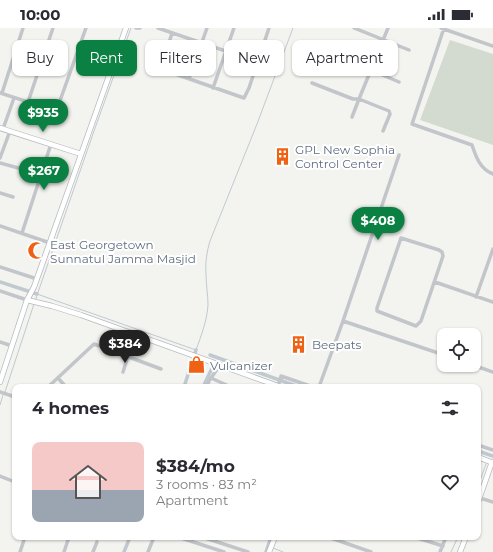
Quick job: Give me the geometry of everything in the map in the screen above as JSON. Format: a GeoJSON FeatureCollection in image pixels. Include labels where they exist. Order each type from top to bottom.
{"type":"FeatureCollection","features":[{"type":"Feature","properties":{"kind":"street"},"geometry":{"type":"LineString","coordinates":[[23,28],[1,93],[55,110],[59,106],[86,28]]}},
{"type":"Feature","properties":{"kind":"street"},"geometry":{"type":"LineString","coordinates":[[28,102],[53,28]]}},
{"type":"Feature","properties":{"kind":"street"},"geometry":{"type":"LineString","coordinates":[[0,382],[12,346],[31,300],[34,287],[126,28]]}},
{"type":"Feature","properties":{"kind":"street"},"geometry":{"type":"LineString","coordinates":[[158,28],[193,40]]}},
{"type":"Feature","properties":{"kind":"street"},"geometry":{"type":"LineString","coordinates":[[176,28],[161,69],[244,98],[253,76]]}},
{"type":"Feature","properties":{"kind":"street"},"geometry":{"type":"LineString","coordinates":[[203,40],[207,28]]}},
{"type":"Feature","properties":{"kind":"street"},"geometry":{"type":"LineString","coordinates":[[230,40],[234,28]]}},
{"type":"Feature","properties":{"kind":"street"},"geometry":{"type":"LineString","coordinates":[[265,40],[269,28]]}},
{"type":"Feature","properties":{"kind":"street"},"geometry":{"type":"LineString","coordinates":[[354,28],[383,40],[388,28]]}},
{"type":"Feature","properties":{"kind":"street"},"geometry":{"type":"LineString","coordinates":[[493,46],[443,28],[412,124],[472,145],[475,157],[482,166],[493,174]]}},
{"type":"Feature","properties":{"kind":"street"},"geometry":{"type":"LineString","coordinates":[[398,46],[409,50]]}},
{"type":"Feature","properties":{"kind":"street"},"geometry":{"type":"LineString","coordinates":[[213,88],[224,57]]}},
{"type":"Feature","properties":{"kind":"street"},"geometry":{"type":"LineString","coordinates":[[352,117],[368,76]]}},
{"type":"Feature","properties":{"kind":"street"},"geometry":{"type":"LineString","coordinates":[[385,76],[399,82]]}},
{"type":"Feature","properties":{"kind":"street"},"geometry":{"type":"LineString","coordinates":[[312,84],[389,111],[390,114],[383,131]]}},
{"type":"Feature","properties":{"kind":"street"},"geometry":{"type":"LineString","coordinates":[[14,98],[2,128],[81,154]]}},
{"type":"Feature","properties":{"kind":"street"},"geometry":{"type":"LineString","coordinates":[[0,158],[10,131]]}},
{"type":"Feature","properties":{"kind":"street"},"geometry":{"type":"LineString","coordinates":[[22,233],[51,144]]}},
{"type":"Feature","properties":{"kind":"street"},"geometry":{"type":"LineString","coordinates":[[320,384],[399,155]]}},
{"type":"Feature","properties":{"kind":"street"},"geometry":{"type":"LineString","coordinates":[[0,163],[22,169]]}},
{"type":"Feature","properties":{"kind":"street"},"geometry":{"type":"LineString","coordinates":[[0,193],[13,197]]}},
{"type":"Feature","properties":{"kind":"street"},"geometry":{"type":"LineString","coordinates":[[0,226],[50,242]]}},
{"type":"Feature","properties":{"kind":"street"},"geometry":{"type":"LineString","coordinates":[[401,238],[442,252],[443,256],[435,282],[421,321],[416,326],[377,311],[379,300],[401,238]]}},
{"type":"Feature","properties":{"kind":"street"},"geometry":{"type":"LineString","coordinates":[[476,296],[493,249]]}},
{"type":"Feature","properties":{"kind":"street"},"geometry":{"type":"LineString","coordinates":[[0,267],[37,279]]}},
{"type":"Feature","properties":{"kind":"street"},"geometry":{"type":"LineString","coordinates":[[435,282],[493,302]]}},
{"type":"Feature","properties":{"kind":"street"},"geometry":{"type":"LineString","coordinates":[[0,291],[52,306],[274,384]]}},
{"type":"Feature","properties":{"kind":"street"},"geometry":{"type":"LineString","coordinates":[[343,321],[437,353]]}},
{"type":"Feature","properties":{"kind":"street"},"geometry":{"type":"LineString","coordinates":[[123,372],[131,333]]}},
{"type":"Feature","properties":{"kind":"street"},"geometry":{"type":"LineString","coordinates":[[0,342],[12,346]]}},
{"type":"Feature","properties":{"kind":"street"},"geometry":{"type":"LineString","coordinates":[[51,384],[94,344],[161,369]]}},
{"type":"Feature","properties":{"kind":"street"},"geometry":{"type":"LineString","coordinates":[[208,384],[216,364]]}},
{"type":"Feature","properties":{"kind":"street"},"geometry":{"type":"LineString","coordinates":[[481,368],[493,372]]}},
{"type":"Feature","properties":{"kind":"street"},"geometry":{"type":"LineString","coordinates":[[280,384],[281,376],[304,384]]}},
{"type":"Feature","properties":{"kind":"street"},"geometry":{"type":"LineString","coordinates":[[58,378],[63,384]]}},
{"type":"Feature","properties":{"kind":"street"},"geometry":{"type":"LineString","coordinates":[[211,378],[224,384]]}},
{"type":"Feature","properties":{"kind":"street"},"geometry":{"type":"LineString","coordinates":[[0,392],[12,396]]}},
{"type":"Feature","properties":{"kind":"street"},"geometry":{"type":"LineString","coordinates":[[481,446],[493,450]]}},
{"type":"Feature","properties":{"kind":"street"},"geometry":{"type":"LineString","coordinates":[[481,459],[493,462],[481,495]]}},
{"type":"Feature","properties":{"kind":"street"},"geometry":{"type":"LineString","coordinates":[[0,476],[12,481]]}},
{"type":"Feature","properties":{"kind":"street"},"geometry":{"type":"LineString","coordinates":[[481,500],[493,502]]}},
{"type":"Feature","properties":{"kind":"street"},"geometry":{"type":"LineString","coordinates":[[20,552],[24,540]]}},
{"type":"Feature","properties":{"kind":"street"},"geometry":{"type":"LineString","coordinates":[[64,552],[68,540]]}},
{"type":"Feature","properties":{"kind":"street"},"geometry":{"type":"LineString","coordinates":[[148,552],[153,540]]}},
{"type":"Feature","properties":{"kind":"street"},"geometry":{"type":"LineString","coordinates":[[187,540],[224,552]]}},
{"type":"Feature","properties":{"kind":"street"},"geometry":{"type":"LineString","coordinates":[[211,540],[248,552]]}},
{"type":"Feature","properties":{"kind":"street"},"geometry":{"type":"LineString","coordinates":[[270,552],[273,540]]}},
{"type":"Feature","properties":{"kind":"street"},"geometry":{"type":"LineString","coordinates":[[337,540],[371,552]]}},
{"type":"Feature","properties":{"kind":"street"},"geometry":{"type":"LineString","coordinates":[[423,540],[442,546]]}},
{"type":"Feature","properties":{"kind":"street"},"geometry":{"type":"LineString","coordinates":[[440,552],[445,540]]}},
{"type":"Feature","properties":{"kind":"street"},"geometry":{"type":"LineString","coordinates":[[460,552],[465,540]]}},
{"type":"Feature","properties":{"kind":"street"},"geometry":{"type":"LineString","coordinates":[[93,552],[97,542]]}},
{"type":"Feature","properties":{"kind":"shaded area"},"geometry":{"type":"Polygon","coordinates":[[[450,40],[493,54],[493,145],[420,120],[450,40]]]}},
{"type":"Feature","properties":{"kind":"waterway"},"geometry":{"type":"LineString","coordinates":[[35,301],[131,28]]}},
{"type":"Feature","properties":{"kind":"waterway"},"geometry":{"type":"LineString","coordinates":[[37,294],[196,350],[204,328],[207,311],[208,301],[206,266],[210,241],[257,124],[293,28]]}},
{"type":"Feature","properties":{"kind":"waterway"},"geometry":{"type":"LineString","coordinates":[[0,282],[37,294]]}},
{"type":"Feature","properties":{"kind":"waterway"},"geometry":{"type":"LineString","coordinates":[[5,392],[34,304]]}},
{"type":"Feature","properties":{"kind":"waterway"},"geometry":{"type":"LineString","coordinates":[[185,384],[196,350]]}},
{"type":"Feature","properties":{"kind":"waterway"},"geometry":{"type":"LineString","coordinates":[[210,355],[291,384]]}},
{"type":"Feature","properties":{"kind":"waterway"},"geometry":{"type":"LineString","coordinates":[[204,384],[215,362]]}},
{"type":"Feature","properties":{"kind":"waterway"},"geometry":{"type":"LineString","coordinates":[[0,405],[3,395]]}},
{"type":"Feature","properties":{"kind":"waterway"},"geometry":{"type":"LineString","coordinates":[[481,452],[493,456]]}},
{"type":"Feature","properties":{"kind":"waterway"},"geometry":{"type":"LineString","coordinates":[[481,478],[486,464]]}},
{"type":"Feature","properties":{"kind":"waterway"},"geometry":{"type":"LineString","coordinates":[[124,552],[129,540]]}},
{"type":"Feature","properties":{"kind":"waterway"},"geometry":{"type":"LineString","coordinates":[[266,552],[270,540]]}},
{"type":"Feature","properties":{"kind":"waterway"},"geometry":{"type":"LineString","coordinates":[[451,552],[457,540]]}},
{"type":"Feature","properties":{"kind":"waterway"},"geometry":{"type":"LineString","coordinates":[[273,548],[283,552]]}},
{"type":"Feature","properties":{"kind":"place","name":"GPL New Sophia Control Center"},"geometry":{"type":"Point","coordinates":[282,156]}},
{"type":"Feature","properties":{"kind":"place","name":"East Georgetown Sunnatul Jamma Masjid"},"geometry":{"type":"Point","coordinates":[37,251]}},
{"type":"Feature","properties":{"kind":"place","name":"Beepats"},"geometry":{"type":"Point","coordinates":[299,344]}},
{"type":"Feature","properties":{"kind":"place","name":"Vulcanizer"},"geometry":{"type":"Point","coordinates":[197,365]}}]}
